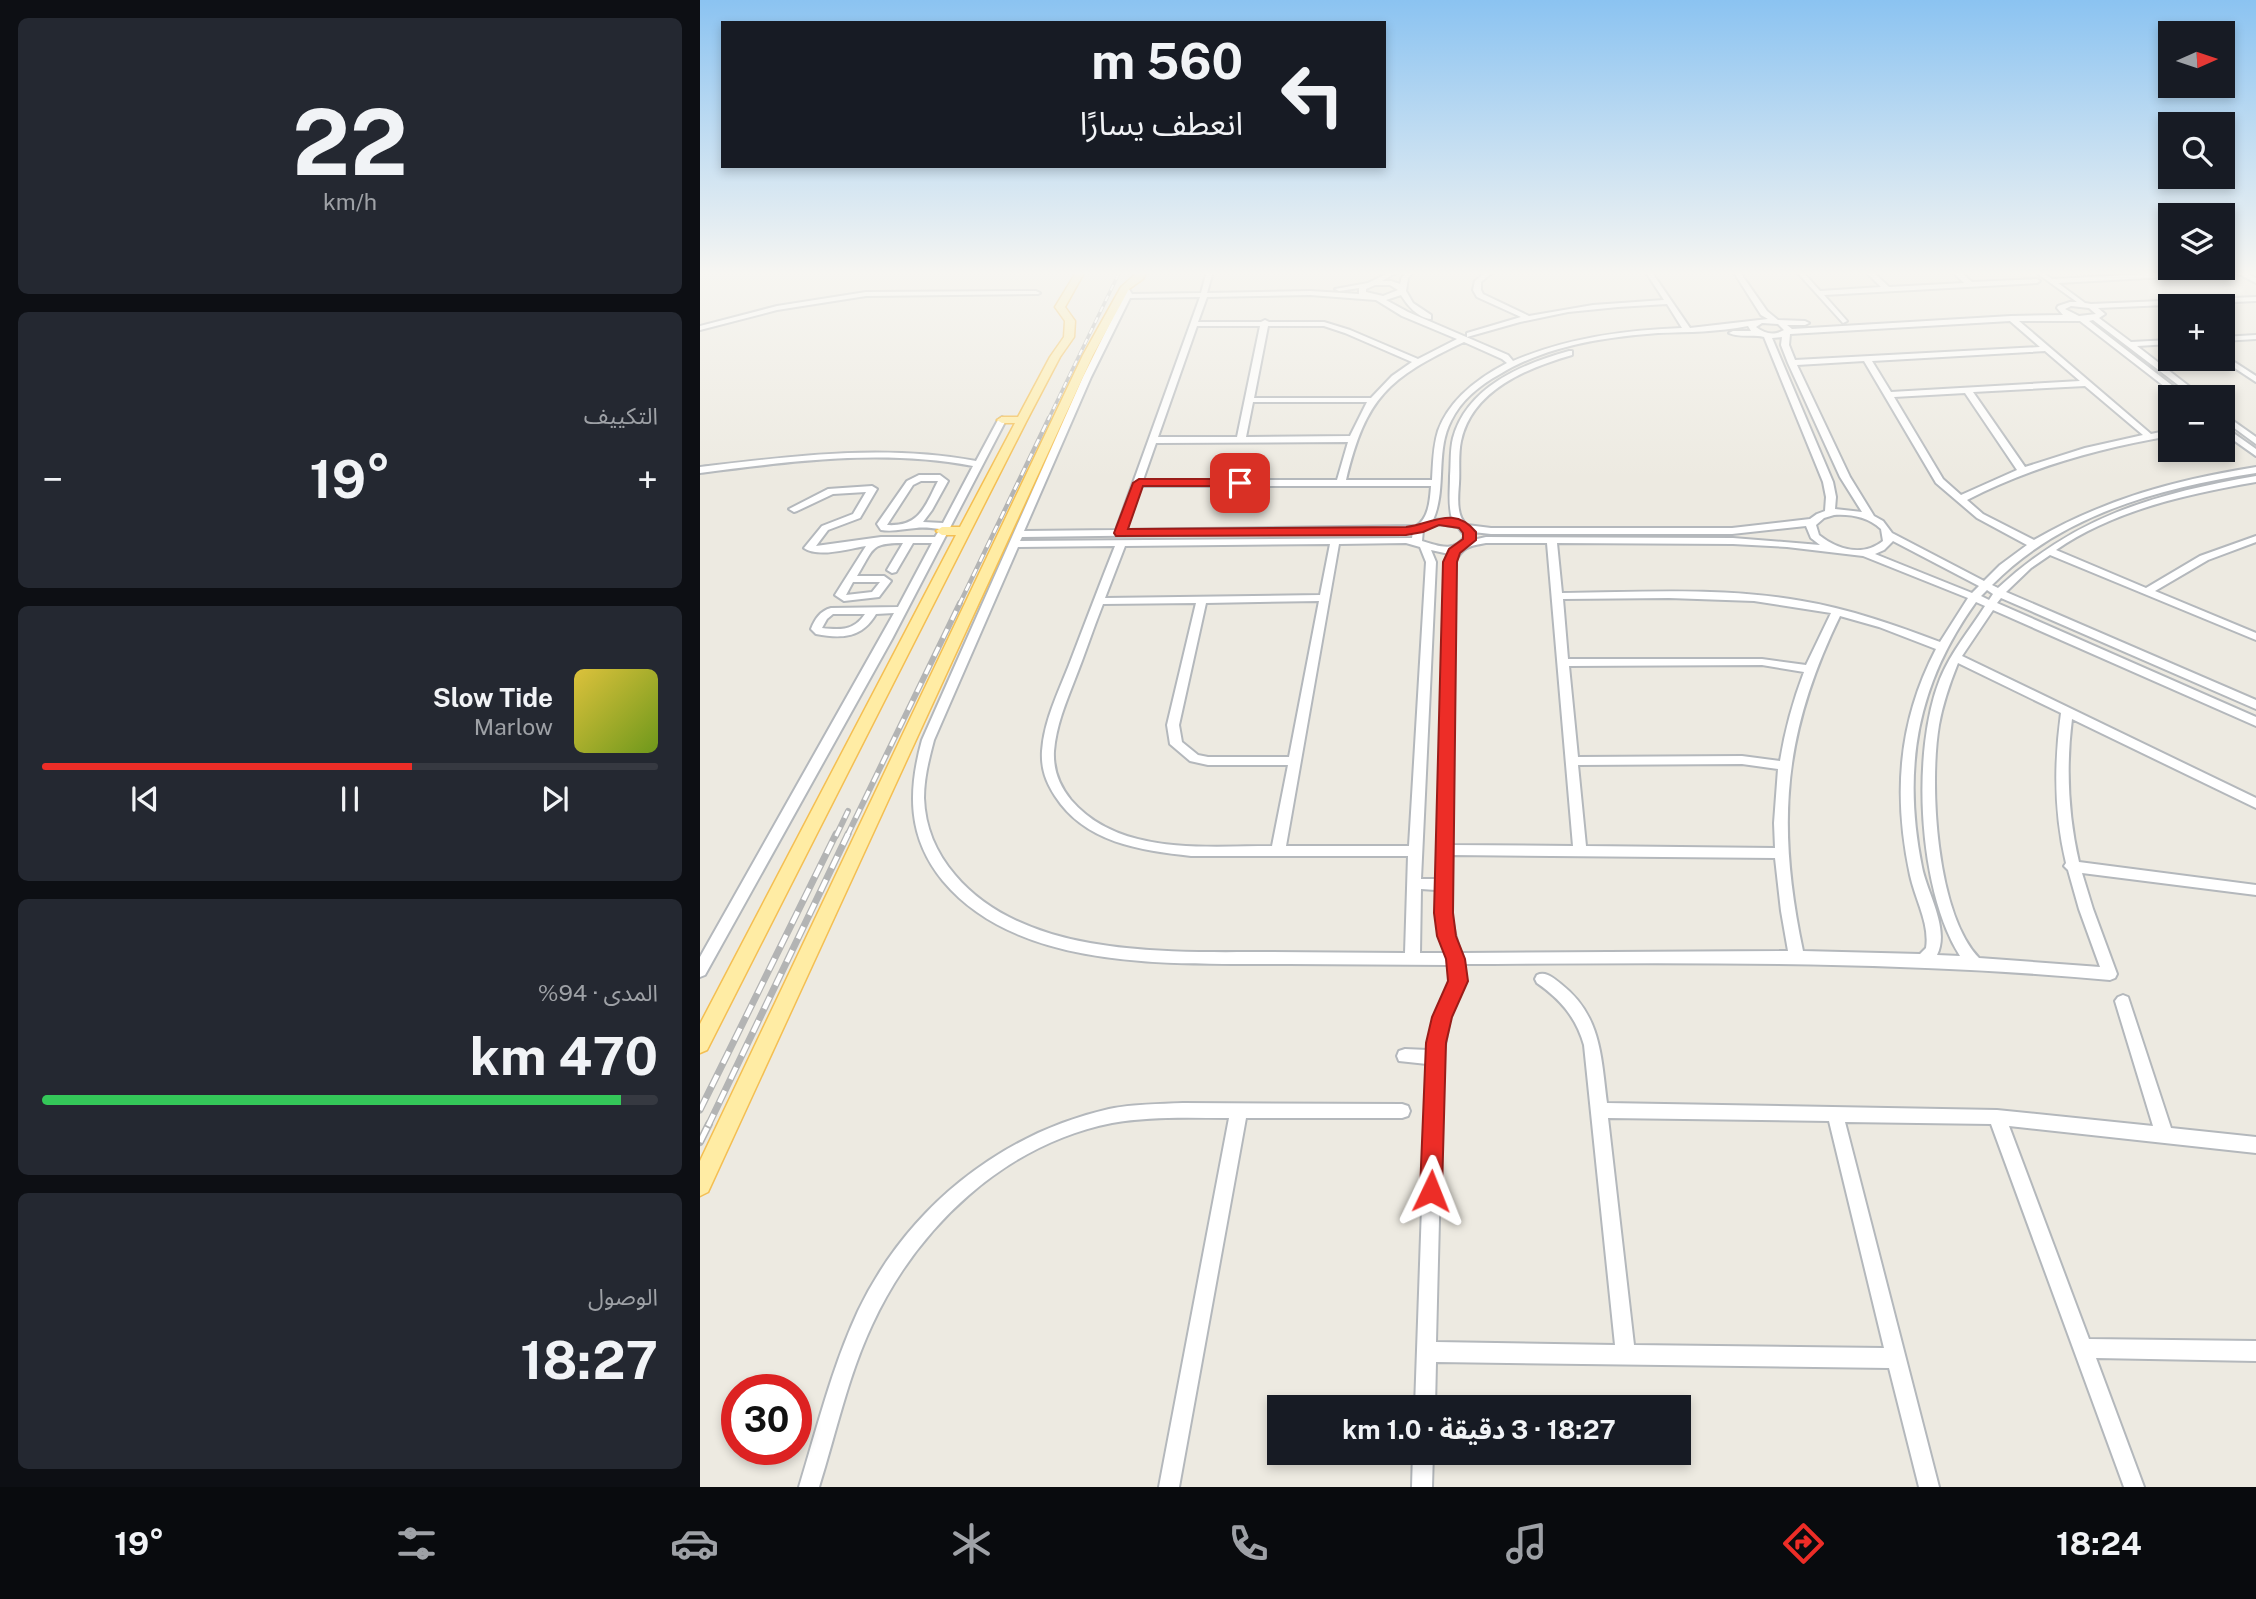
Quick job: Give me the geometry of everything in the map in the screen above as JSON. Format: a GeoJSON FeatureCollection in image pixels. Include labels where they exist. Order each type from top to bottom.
{"type":"FeatureCollection","features":[{"type":"Feature","properties":{"kind":"main road"},"geometry":{"type":"LineString","coordinates":[[700,1044],[1021,420],[1067,340]]}},
{"type":"Feature","properties":{"kind":"main road"},"geometry":{"type":"LineString","coordinates":[[1080,340],[1088,343]]}},
{"type":"Feature","properties":{"kind":"main road"},"geometry":{"type":"LineString","coordinates":[[700,1185],[1090,340]]}},
{"type":"Feature","properties":{"kind":"main road"},"geometry":{"type":"LineString","coordinates":[[1055,357],[1074,353],[1088,343]]}},
{"type":"Feature","properties":{"kind":"main road"},"geometry":{"type":"LineString","coordinates":[[1002,420],[1021,420]]}},
{"type":"Feature","properties":{"kind":"main road"},"geometry":{"type":"LineString","coordinates":[[942,532],[964,531]]}},
{"type":"Feature","properties":{"kind":"street"},"geometry":{"type":"LineString","coordinates":[[1104,340],[928,740],[916,782],[919,824],[937,865],[953,884],[982,909],[1007,923],[1050,940],[1099,951],[1152,954],[1412,960],[1797,957],[1976,964],[2110,974],[2071,866],[2063,820],[2061,744],[2067,711]]}},
{"type":"Feature","properties":{"kind":"street"},"geometry":{"type":"LineString","coordinates":[[1188,340],[1099,601],[1062,699],[1049,745],[1048,765],[1054,784],[1065,802],[1081,819],[1104,833],[1129,842],[1191,850],[1415,851]]}},
{"type":"Feature","properties":{"kind":"street"},"geometry":{"type":"LineString","coordinates":[[1241,439],[1261,340]]}},
{"type":"Feature","properties":{"kind":"street"},"geometry":{"type":"LineString","coordinates":[[1368,340],[1417,361]]}},
{"type":"Feature","properties":{"kind":"street"},"geometry":{"type":"LineString","coordinates":[[1341,483],[1350,439],[1373,400],[1396,376],[1417,361],[1460,340]]}},
{"type":"Feature","properties":{"kind":"street"},"geometry":{"type":"LineString","coordinates":[[1473,340],[1512,364]]}},
{"type":"Feature","properties":{"kind":"street"},"geometry":{"type":"LineString","coordinates":[[1477,340],[1512,353],[1533,355]]}},
{"type":"Feature","properties":{"kind":"street"},"geometry":{"type":"LineString","coordinates":[[1412,960],[1413,884],[1431,562],[1422,535],[1432,513],[1440,439],[1452,412],[1474,388],[1512,364],[1533,355],[1589,340]]}},
{"type":"Feature","properties":{"kind":"street"},"geometry":{"type":"LineString","coordinates":[[1425,1395],[1435,1057],[1442,1017],[1458,981],[1456,959],[1444,924],[1450,562],[1471,536],[1453,506],[1456,442],[1473,407],[1508,378],[1556,356],[1615,342],[1649,340]]}},
{"type":"Feature","properties":{"kind":"street"},"geometry":{"type":"LineString","coordinates":[[1765,340],[1828,482],[1832,497],[1830,513]]}},
{"type":"Feature","properties":{"kind":"street"},"geometry":{"type":"LineString","coordinates":[[1786,340],[1792,363],[1845,477],[1870,517]]}},
{"type":"Feature","properties":{"kind":"street"},"geometry":{"type":"LineString","coordinates":[[2037,340],[2149,436]]}},
{"type":"Feature","properties":{"kind":"street"},"geometry":{"type":"LineString","coordinates":[[2108,340],[2167,385]]}},
{"type":"Feature","properties":{"kind":"street"},"geometry":{"type":"LineString","coordinates":[[2125,340],[2183,385]]}},
{"type":"Feature","properties":{"kind":"street"},"geometry":{"type":"LineString","coordinates":[[2129,344],[2158,343]]}},
{"type":"Feature","properties":{"kind":"street"},"geometry":{"type":"LineString","coordinates":[[1792,363],[2047,349]]}},
{"type":"Feature","properties":{"kind":"street"},"geometry":{"type":"LineString","coordinates":[[1867,359],[1925,463],[1939,481],[1959,500],[2006,531],[2035,545]]}},
{"type":"Feature","properties":{"kind":"street"},"geometry":{"type":"LineString","coordinates":[[2235,365],[2256,380]]}},
{"type":"Feature","properties":{"kind":"street"},"geometry":{"type":"LineString","coordinates":[[1888,395],[2087,383]]}},
{"type":"Feature","properties":{"kind":"street"},"geometry":{"type":"LineString","coordinates":[[1967,390],[2022,471]]}},
{"type":"Feature","properties":{"kind":"street"},"geometry":{"type":"LineString","coordinates":[[1250,400],[1373,400]]}},
{"type":"Feature","properties":{"kind":"street"},"geometry":{"type":"LineString","coordinates":[[700,971],[901,610],[1002,420]]}},
{"type":"Feature","properties":{"kind":"street"},"geometry":{"type":"LineString","coordinates":[[2235,425],[2256,441]]}},
{"type":"Feature","properties":{"kind":"street"},"geometry":{"type":"LineString","coordinates":[[1959,500],[2022,471],[2078,452],[2158,435]]}},
{"type":"Feature","properties":{"kind":"street"},"geometry":{"type":"LineString","coordinates":[[2235,437],[2256,453]]}},
{"type":"Feature","properties":{"kind":"street"},"geometry":{"type":"LineString","coordinates":[[1155,440],[1350,439]]}},
{"type":"Feature","properties":{"kind":"street"},"geometry":{"type":"LineString","coordinates":[[700,470],[826,457],[892,454],[942,457],[977,464]]}},
{"type":"Feature","properties":{"kind":"street"},"geometry":{"type":"LineString","coordinates":[[929,478],[942,457]]}},
{"type":"Feature","properties":{"kind":"street"},"geometry":{"type":"LineString","coordinates":[[1920,962],[1934,947],[1909,829],[1908,771],[1914,717],[1926,680],[1942,647],[1974,597],[2035,545],[2079,520],[2127,500],[2182,484],[2256,470]]}},
{"type":"Feature","properties":{"kind":"street"},"geometry":{"type":"LineString","coordinates":[[916,526],[943,481],[940,478],[909,483],[882,526],[916,526],[942,532]]}},
{"type":"Feature","properties":{"kind":"street"},"geometry":{"type":"LineString","coordinates":[[1976,964],[1956,942],[1935,862],[1928,810],[1934,720],[1955,657],[2000,593],[2049,551],[2093,526],[2142,505],[2196,490],[2256,479]]}},
{"type":"Feature","properties":{"kind":"street"},"geometry":{"type":"LineString","coordinates":[[1139,483],[1435,483]]}},
{"type":"Feature","properties":{"kind":"street"},"geometry":{"type":"LineString","coordinates":[[794,509],[831,491],[873,489],[858,516],[825,528],[809,548],[909,540],[942,532]]}},
{"type":"Feature","properties":{"kind":"street"},"geometry":{"type":"LineString","coordinates":[[1016,539],[1422,535],[1440,551],[1486,540],[1552,541],[1749,530],[1812,522],[1830,513],[1850,512],[1870,517],[1885,527],[1889,535],[2000,593],[2256,705]]}},
{"type":"Feature","properties":{"kind":"street"},"geometry":{"type":"LineString","coordinates":[[1120,538],[1335,541],[1422,535],[1437,521],[1485,531],[1658,536],[1760,542],[1864,553],[1974,597],[2256,722]]}},
{"type":"Feature","properties":{"kind":"street"},"geometry":{"type":"LineString","coordinates":[[1812,522],[1814,536],[1828,546],[1842,551]]}},
{"type":"Feature","properties":{"kind":"street"},"geometry":{"type":"LineString","coordinates":[[1864,553],[1885,545],[1889,535]]}},
{"type":"Feature","properties":{"kind":"street"},"geometry":{"type":"LineString","coordinates":[[2148,592],[2194,563],[2256,539]]}},
{"type":"Feature","properties":{"kind":"street"},"geometry":{"type":"LineString","coordinates":[[892,570],[909,540]]}},
{"type":"Feature","properties":{"kind":"street"},"geometry":{"type":"LineString","coordinates":[[1278,851],[1335,541]]}},
{"type":"Feature","properties":{"kind":"street"},"geometry":{"type":"LineString","coordinates":[[1552,541],[1580,851]]}},
{"type":"Feature","properties":{"kind":"street"},"geometry":{"type":"LineString","coordinates":[[850,579],[875,542]]}},
{"type":"Feature","properties":{"kind":"street"},"geometry":{"type":"LineString","coordinates":[[2049,551],[2256,637]]}},
{"type":"Feature","properties":{"kind":"street"},"geometry":{"type":"LineString","coordinates":[[1556,596],[1735,597],[1785,601],[1837,611],[1888,626],[1942,647]]}},
{"type":"Feature","properties":{"kind":"street"},"geometry":{"type":"LineString","coordinates":[[1099,601],[1325,598]]}},
{"type":"Feature","properties":{"kind":"street"},"geometry":{"type":"LineString","coordinates":[[1202,599],[1172,725],[1176,744],[1194,758],[1208,761],[1293,761]]}},
{"type":"Feature","properties":{"kind":"street"},"geometry":{"type":"LineString","coordinates":[[873,611],[859,630],[822,632],[816,629],[823,616],[831,611],[901,610]]}},
{"type":"Feature","properties":{"kind":"street"},"geometry":{"type":"LineString","coordinates":[[1797,957],[1788,920],[1780,852],[1780,792],[1794,713],[1808,669],[1837,611]]}},
{"type":"Feature","properties":{"kind":"street"},"geometry":{"type":"LineString","coordinates":[[1955,657],[2256,803]]}},
{"type":"Feature","properties":{"kind":"street"},"geometry":{"type":"LineString","coordinates":[[1563,663],[1762,662],[1808,669]]}},
{"type":"Feature","properties":{"kind":"street"},"geometry":{"type":"LineString","coordinates":[[1572,761],[1742,761],[1784,766]]}},
{"type":"Feature","properties":{"kind":"street"},"geometry":{"type":"LineString","coordinates":[[1445,850],[1780,852]]}},
{"type":"Feature","properties":{"kind":"street"},"geometry":{"type":"LineString","coordinates":[[2071,866],[2256,890]]}},
{"type":"Feature","properties":{"kind":"street"},"geometry":{"type":"LineString","coordinates":[[1413,884],[1444,885]]}},
{"type":"Feature","properties":{"kind":"street"},"geometry":{"type":"LineString","coordinates":[[1927,913],[1948,914]]}},
{"type":"Feature","properties":{"kind":"street"},"geometry":{"type":"LineString","coordinates":[[1542,979],[1563,993],[1585,1022],[1592,1045],[1626,1355]]}},
{"type":"Feature","properties":{"kind":"street"},"geometry":{"type":"LineString","coordinates":[[2123,1001],[2164,1134]]}},
{"type":"Feature","properties":{"kind":"street"},"geometry":{"type":"LineString","coordinates":[[1405,1055],[1435,1057]]}},
{"type":"Feature","properties":{"kind":"street"},"geometry":{"type":"LineString","coordinates":[[1599,1110],[1997,1117],[2256,1145]]}},
{"type":"Feature","properties":{"kind":"street"},"geometry":{"type":"LineString","coordinates":[[1169,1487],[1239,1111]]}},
{"type":"Feature","properties":{"kind":"street"},"geometry":{"type":"LineString","coordinates":[[809,1487],[855,1345],[877,1294],[907,1247],[962,1189],[1024,1147],[1088,1121],[1142,1112],[1402,1111]]}},
{"type":"Feature","properties":{"kind":"street"},"geometry":{"type":"LineString","coordinates":[[1835,1114],[1929,1487]]}},
{"type":"Feature","properties":{"kind":"street"},"geometry":{"type":"LineString","coordinates":[[1997,1117],[2133,1487]]}},
{"type":"Feature","properties":{"kind":"street"},"geometry":{"type":"LineString","coordinates":[[2082,1348],[2256,1351]]}},
{"type":"Feature","properties":{"kind":"street"},"geometry":{"type":"LineString","coordinates":[[1427,1352],[1896,1358]]}},
{"type":"Feature","properties":{"kind":"street"},"geometry":{"type":"LineString","coordinates":[[1422,1487],[1423,1465]]}},
{"type":"Feature","properties":{"kind":"railway"},"geometry":{"type":"LineString","coordinates":[[1048,420],[1086,340]]}},
{"type":"Feature","properties":{"kind":"railway"},"geometry":{"type":"LineString","coordinates":[[959,605],[1049,418]]}},
{"type":"Feature","properties":{"kind":"railway"},"geometry":{"type":"LineString","coordinates":[[847,836],[960,603]]}},
{"type":"Feature","properties":{"kind":"railway"},"geometry":{"type":"LineString","coordinates":[[836,836],[848,811]]}},
{"type":"Feature","properties":{"kind":"railway"},"geometry":{"type":"LineString","coordinates":[[700,1110],[836,834]]}},
{"type":"Feature","properties":{"kind":"railway"},"geometry":{"type":"LineString","coordinates":[[708,1126],[848,834]]}},
{"type":"Feature","properties":{"kind":"railway"},"geometry":{"type":"LineString","coordinates":[[700,1142],[708,1126]]}},
{"type":"Feature","properties":{"kind":"route"},"geometry":{"type":"LineString","coordinates":[[1240,483],[1139,483],[1120,533],[1406,531],[1418,530],[1437,521],[1459,524],[1470,532],[1469,540],[1457,548],[1450,562],[1443,913],[1450,947],[1456,959],[1458,981],[1442,1017],[1436,1043],[1431,1191]]}}]}
